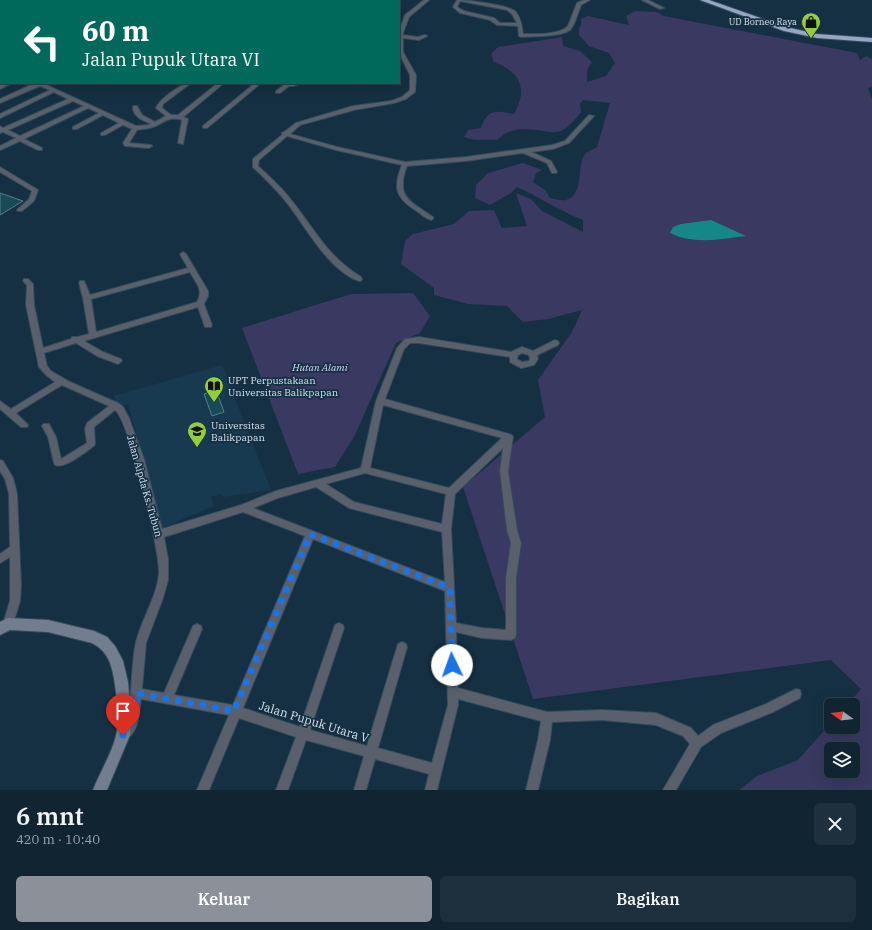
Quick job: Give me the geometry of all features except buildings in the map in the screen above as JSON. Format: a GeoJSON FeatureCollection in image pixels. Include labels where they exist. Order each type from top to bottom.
{"type":"FeatureCollection","features":[{"type":"Feature","properties":{"kind":"highway"},"geometry":{"type":"LineString","coordinates":[[703,0],[769,24],[796,31],[834,38],[872,39]]}},
{"type":"Feature","properties":{"kind":"highway"},"geometry":{"type":"LineString","coordinates":[[710,0],[771,23],[792,29],[872,39]]}},
{"type":"Feature","properties":{"kind":"street"},"geometry":{"type":"LineString","coordinates":[[359,279],[347,272],[330,258],[314,238],[290,201],[255,166],[256,159],[284,134],[298,124],[353,108],[392,102],[404,98],[413,91],[414,75],[400,52],[401,36],[407,16],[427,0]]}},
{"type":"Feature","properties":{"kind":"street"},"geometry":{"type":"LineString","coordinates":[[520,25],[501,25],[492,19],[462,12],[455,7],[459,0],[508,9],[514,13],[520,25],[521,36],[559,33],[568,30],[579,4],[588,0]]}},
{"type":"Feature","properties":{"kind":"street"},"geometry":{"type":"LineString","coordinates":[[644,0],[662,8]]}},
{"type":"Feature","properties":{"kind":"street"},"geometry":{"type":"LineString","coordinates":[[401,36],[419,39],[425,36]]}},
{"type":"Feature","properties":{"kind":"street"},"geometry":{"type":"LineString","coordinates":[[0,101],[36,84]]}},
{"type":"Feature","properties":{"kind":"street"},"geometry":{"type":"LineString","coordinates":[[40,84],[135,128],[149,127],[170,116]]}},
{"type":"Feature","properties":{"kind":"street"},"geometry":{"type":"LineString","coordinates":[[181,143],[185,119],[170,116],[159,108],[159,106],[187,84]]}},
{"type":"Feature","properties":{"kind":"street"},"geometry":{"type":"LineString","coordinates":[[178,117],[220,84]]}},
{"type":"Feature","properties":{"kind":"street"},"geometry":{"type":"LineString","coordinates":[[205,127],[257,84]]}},
{"type":"Feature","properties":{"kind":"street"},"geometry":{"type":"LineString","coordinates":[[278,92],[284,84]]}},
{"type":"Feature","properties":{"kind":"street"},"geometry":{"type":"LineString","coordinates":[[0,116],[53,91]]}},
{"type":"Feature","properties":{"kind":"street"},"geometry":{"type":"LineString","coordinates":[[1,130],[73,99]]}},
{"type":"Feature","properties":{"kind":"street"},"geometry":{"type":"LineString","coordinates":[[0,148],[88,106]]}},
{"type":"Feature","properties":{"kind":"street"},"geometry":{"type":"LineString","coordinates":[[135,107],[135,111],[138,116],[156,124]]}},
{"type":"Feature","properties":{"kind":"street"},"geometry":{"type":"LineString","coordinates":[[76,128],[104,113]]}},
{"type":"Feature","properties":{"kind":"street"},"geometry":{"type":"LineString","coordinates":[[284,134],[405,164],[466,159],[553,147],[566,142],[591,116]]}},
{"type":"Feature","properties":{"kind":"street"},"geometry":{"type":"LineString","coordinates":[[103,134],[124,122]]}},
{"type":"Feature","properties":{"kind":"street"},"geometry":{"type":"LineString","coordinates":[[135,128],[126,143],[127,145],[149,146]]}},
{"type":"Feature","properties":{"kind":"street"},"geometry":{"type":"LineString","coordinates":[[1,130],[40,149]]}},
{"type":"Feature","properties":{"kind":"street"},"geometry":{"type":"LineString","coordinates":[[523,151],[549,162],[554,172]]}},
{"type":"Feature","properties":{"kind":"street"},"geometry":{"type":"LineString","coordinates":[[405,164],[400,175],[398,185],[400,194],[431,218]]}},
{"type":"Feature","properties":{"kind":"street"},"geometry":{"type":"LineString","coordinates":[[0,169],[34,190],[35,196],[20,210]]}},
{"type":"Feature","properties":{"kind":"street"},"geometry":{"type":"LineString","coordinates":[[40,351],[200,304],[204,296],[204,291],[183,254]]}},
{"type":"Feature","properties":{"kind":"street"},"geometry":{"type":"LineString","coordinates":[[87,298],[192,269]]}},
{"type":"Feature","properties":{"kind":"street","name":"Jalan Aipda Ks. Tubun"},"geometry":{"type":"LineString","coordinates":[[26,281],[30,284],[30,305],[41,361],[46,372],[62,381],[106,400],[121,410],[125,416],[159,534],[164,562],[164,578],[161,590],[144,631],[139,662],[133,721],[131,726],[123,735]]}},
{"type":"Feature","properties":{"kind":"street"},"geometry":{"type":"LineString","coordinates":[[82,283],[87,298],[93,335]]}},
{"type":"Feature","properties":{"kind":"street"},"geometry":{"type":"LineString","coordinates":[[200,304],[208,325]]}},
{"type":"Feature","properties":{"kind":"street"},"geometry":{"type":"LineString","coordinates":[[75,340],[100,354],[118,361]]}},
{"type":"Feature","properties":{"kind":"street"},"geometry":{"type":"LineString","coordinates":[[364,470],[380,400],[402,348],[408,341],[418,340],[512,355]]}},
{"type":"Feature","properties":{"kind":"street"},"geometry":{"type":"LineString","coordinates":[[533,354],[555,343]]}},
{"type":"Feature","properties":{"kind":"street"},"geometry":{"type":"LineString","coordinates":[[512,355],[516,351],[522,350],[533,354]]}},
{"type":"Feature","properties":{"kind":"street"},"geometry":{"type":"LineString","coordinates":[[512,355],[515,362],[524,365],[533,361],[533,354]]}},
{"type":"Feature","properties":{"kind":"street"},"geometry":{"type":"LineString","coordinates":[[10,413],[62,381]]}},
{"type":"Feature","properties":{"kind":"street"},"geometry":{"type":"LineString","coordinates":[[380,400],[510,437]]}},
{"type":"Feature","properties":{"kind":"street"},"geometry":{"type":"LineString","coordinates":[[0,404],[24,425]]}},
{"type":"Feature","properties":{"kind":"street"},"geometry":{"type":"LineString","coordinates":[[46,426],[52,437],[58,463],[61,463],[91,444],[89,429],[90,425],[115,406]]}},
{"type":"Feature","properties":{"kind":"street"},"geometry":{"type":"LineString","coordinates":[[431,790],[453,705],[450,588],[446,529],[451,492],[510,437]]}},
{"type":"Feature","properties":{"kind":"street"},"geometry":{"type":"LineString","coordinates":[[450,626],[482,633],[503,636],[511,635],[511,578],[516,543],[511,526],[504,471],[510,437]]}},
{"type":"Feature","properties":{"kind":"street"},"geometry":{"type":"LineString","coordinates":[[0,463],[9,478],[13,494],[16,585],[15,601],[4,627],[48,626],[102,640],[116,661],[121,682],[124,718],[123,735],[116,755],[100,790]]}},
{"type":"Feature","properties":{"kind":"street"},"geometry":{"type":"LineString","coordinates":[[159,534],[276,496],[364,470],[451,492]]}},
{"type":"Feature","properties":{"kind":"street"},"geometry":{"type":"LineString","coordinates":[[318,484],[352,505],[446,529]]}},
{"type":"Feature","properties":{"kind":"street"},"geometry":{"type":"LineString","coordinates":[[242,508],[450,588]]}},
{"type":"Feature","properties":{"kind":"street"},"geometry":{"type":"LineString","coordinates":[[203,790],[234,711],[310,534]]}},
{"type":"Feature","properties":{"kind":"street"},"geometry":{"type":"LineString","coordinates":[[0,559],[15,549]]}},
{"type":"Feature","properties":{"kind":"street"},"geometry":{"type":"LineString","coordinates":[[282,790],[303,734],[339,628]]}},
{"type":"Feature","properties":{"kind":"street"},"geometry":{"type":"LineString","coordinates":[[167,698],[197,629]]}},
{"type":"Feature","properties":{"kind":"street"},"geometry":{"type":"LineString","coordinates":[[360,790],[402,647]]}},
{"type":"Feature","properties":{"kind":"street"},"geometry":{"type":"LineString","coordinates":[[453,692],[547,718],[602,714],[656,719],[688,732],[697,743]]}},
{"type":"Feature","properties":{"kind":"street","name":"Jalan Pupuk Utara V"},"geometry":{"type":"LineString","coordinates":[[136,693],[234,711],[303,734],[437,770]]}},
{"type":"Feature","properties":{"kind":"street"},"geometry":{"type":"LineString","coordinates":[[669,790],[697,743],[717,729],[769,708],[796,694]]}},
{"type":"Feature","properties":{"kind":"street"},"geometry":{"type":"LineString","coordinates":[[532,790],[544,740],[547,718]]}},
{"type":"Feature","properties":{"kind":"shaded area"},"geometry":{"type":"Polygon","coordinates":[[[711,220],[746,236],[717,240],[698,240],[679,237],[670,233],[673,227],[681,224],[711,220]]]}},
{"type":"Feature","properties":{"kind":"shaded area","name":"Universitas Balikpapan"},"geometry":{"type":"Polygon","coordinates":[[[222,365],[271,490],[223,497],[221,494],[211,497],[214,506],[162,528],[128,404],[118,407],[114,396],[222,365]]]}},
{"type":"Feature","properties":{"kind":"green space"},"geometry":{"type":"Polygon","coordinates":[[[635,11],[656,12],[664,16],[857,53],[860,60],[866,56],[872,59],[872,87],[868,88],[872,99],[872,790],[739,790],[757,776],[798,760],[824,731],[824,734],[860,734],[860,698],[853,698],[861,689],[831,660],[533,699],[463,487],[545,417],[538,380],[572,332],[582,310],[548,319],[523,322],[507,306],[468,304],[434,295],[434,288],[401,264],[405,241],[413,234],[454,224],[469,211],[494,210],[502,228],[527,226],[516,193],[531,199],[542,211],[583,232],[583,220],[517,187],[511,193],[490,205],[475,198],[476,185],[488,173],[523,163],[542,170],[536,173],[533,182],[545,190],[550,198],[566,200],[572,197],[578,186],[583,158],[586,153],[597,147],[610,103],[583,100],[580,104],[581,112],[579,115],[566,128],[558,132],[524,129],[507,133],[497,140],[477,140],[464,137],[468,130],[481,128],[487,117],[493,112],[514,114],[518,105],[521,97],[521,89],[516,76],[503,66],[494,62],[491,54],[498,47],[562,37],[563,46],[580,51],[592,62],[587,70],[587,82],[606,76],[615,63],[609,53],[589,46],[579,35],[581,19],[588,16],[629,25],[626,16],[635,11]]]}},
{"type":"Feature","properties":{"kind":"green space","name":"Hutan Alami"},"geometry":{"type":"Polygon","coordinates":[[[413,293],[430,316],[420,333],[396,343],[354,437],[335,467],[298,474],[242,328],[351,294],[413,293]]]}},
{"type":"Feature","properties":{"kind":"place","name":"UD Borneo Raya"},"geometry":{"type":"Point","coordinates":[811,39]}},
{"type":"Feature","properties":{"kind":"place","name":"UPT Perpustakaan Universitas Balikpapan"},"geometry":{"type":"Point","coordinates":[214,403]}},
{"type":"Feature","properties":{"kind":"place","name":"Universitas Balikpapan"},"geometry":{"type":"Point","coordinates":[197,448]}},
{"type":"Feature","properties":{"kind":"route"},"geometry":{"type":"LineString","coordinates":[[123,735],[131,726],[133,721],[135,714],[136,693],[234,711],[310,534],[450,588],[452,665]]}}]}
